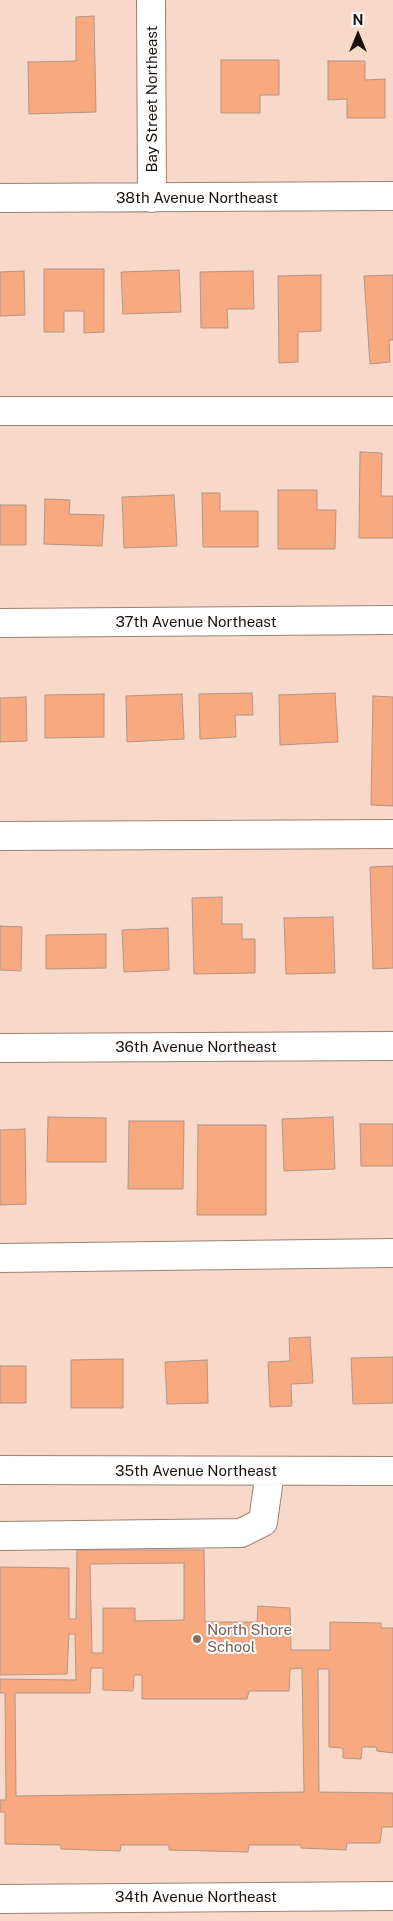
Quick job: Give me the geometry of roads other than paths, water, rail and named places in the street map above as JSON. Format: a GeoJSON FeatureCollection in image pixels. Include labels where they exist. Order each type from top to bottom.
{"type":"FeatureCollection","features":[{"type":"Feature","properties":{"kind":"street","name":"Bay Street Northeast"},"geometry":{"type":"LineString","coordinates":[[151,0],[152,198]]}},
{"type":"Feature","properties":{"kind":"street","name":"38th Avenue Northeast"},"geometry":{"type":"LineString","coordinates":[[0,198],[393,196]]}},
{"type":"Feature","properties":{"kind":"street"},"geometry":{"type":"LineString","coordinates":[[0,411],[393,411]]}},
{"type":"Feature","properties":{"kind":"street","name":"37th Avenue Northeast"},"geometry":{"type":"LineString","coordinates":[[0,623],[393,620]]}},
{"type":"Feature","properties":{"kind":"street"},"geometry":{"type":"LineString","coordinates":[[0,836],[393,834]]}},
{"type":"Feature","properties":{"kind":"street","name":"36th Avenue Northeast"},"geometry":{"type":"LineString","coordinates":[[0,1048],[393,1046]]}},
{"type":"Feature","properties":{"kind":"street"},"geometry":{"type":"LineString","coordinates":[[0,1258],[393,1253]]}},
{"type":"Feature","properties":{"kind":"street","name":"35th Avenue Northeast"},"geometry":{"type":"LineString","coordinates":[[0,1470],[393,1471]]}},
{"type":"Feature","properties":{"kind":"street"},"geometry":{"type":"LineString","coordinates":[[0,1536],[241,1533],[263,1522],[270,1471]]}},
{"type":"Feature","properties":{"kind":"street","name":"34th Avenue Northeast"},"geometry":{"type":"LineString","coordinates":[[0,1899],[393,1896]]}},
{"type":"Feature","properties":{"kind":"place","name":"North Shore School"},"geometry":{"type":"Point","coordinates":[197,1639]}}]}
